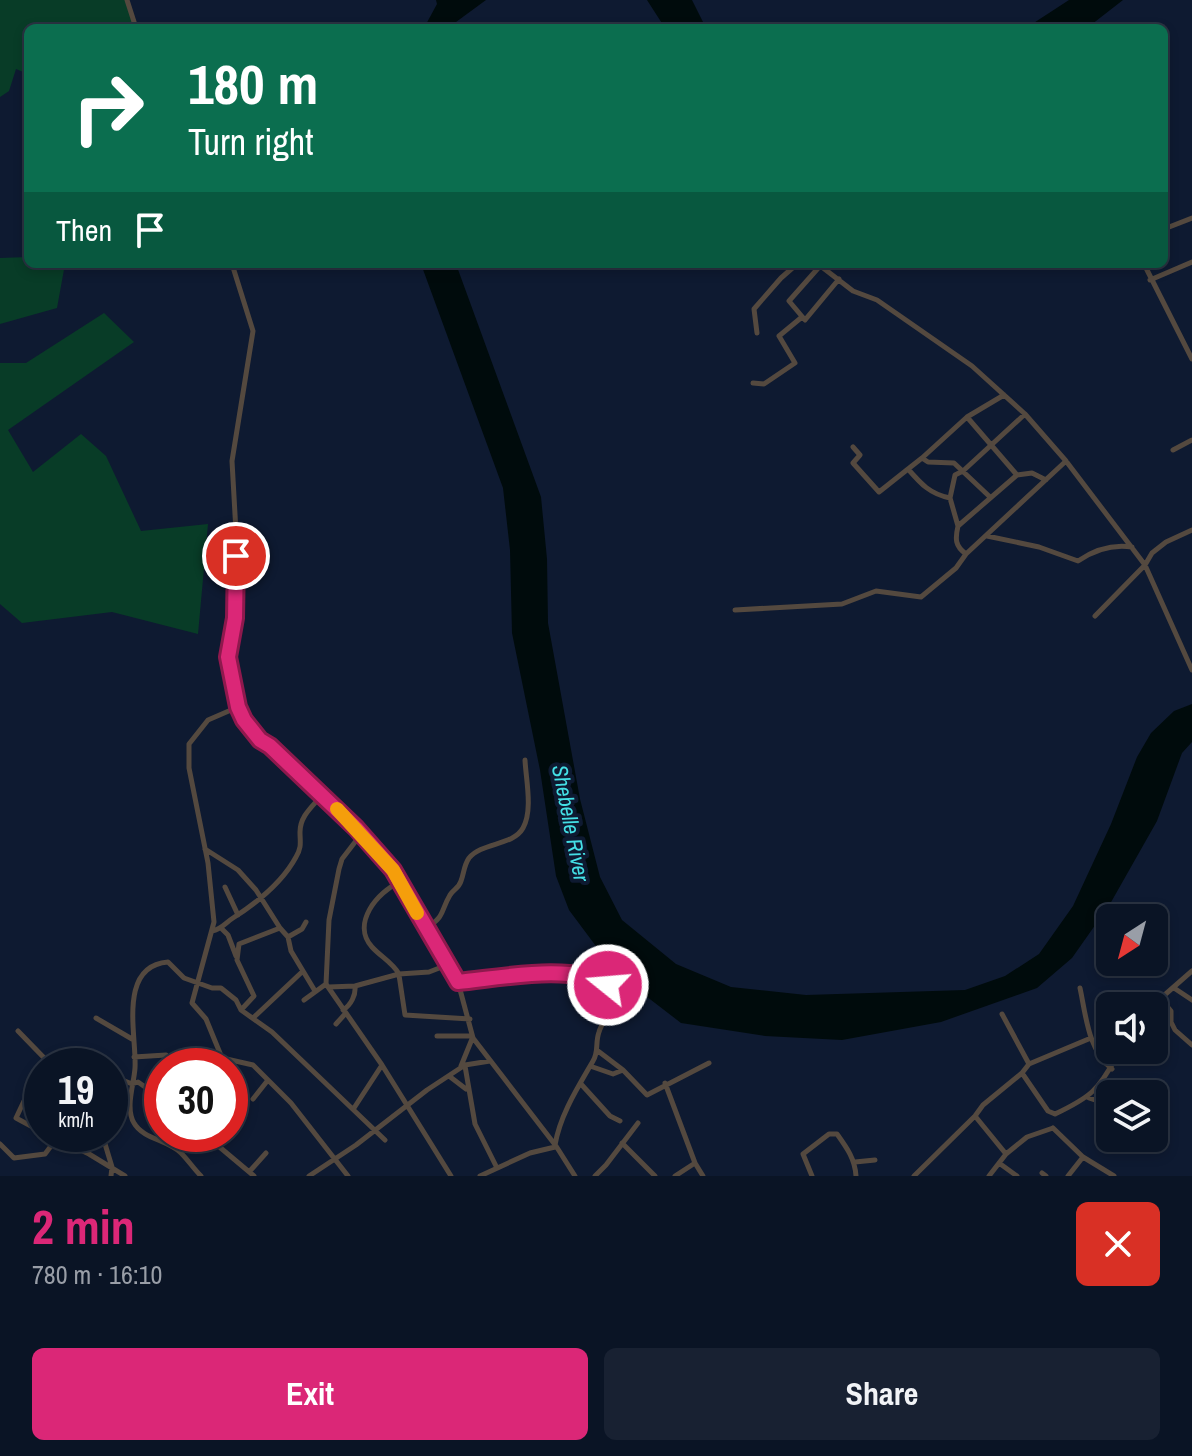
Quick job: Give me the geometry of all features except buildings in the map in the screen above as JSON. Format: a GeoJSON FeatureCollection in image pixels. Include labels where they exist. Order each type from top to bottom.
{"type":"FeatureCollection","features":[{"type":"Feature","properties":{"kind":"street"},"geometry":{"type":"LineString","coordinates":[[127,0],[135,24]]}},
{"type":"Feature","properties":{"kind":"street"},"geometry":{"type":"LineString","coordinates":[[1168,227],[1192,218]]}},
{"type":"Feature","properties":{"kind":"street"},"geometry":{"type":"LineString","coordinates":[[1150,280],[1192,262]]}},
{"type":"Feature","properties":{"kind":"street"},"geometry":{"type":"LineString","coordinates":[[233,268],[253,331],[232,461],[236,532],[235,618],[228,657],[238,707],[260,740],[362,833],[400,882],[458,982],[470,1019],[472,1037],[459,1070]]}},
{"type":"Feature","properties":{"kind":"street"},"geometry":{"type":"LineString","coordinates":[[757,333],[754,309],[792,268]]}},
{"type":"Feature","properties":{"kind":"street"},"geometry":{"type":"LineString","coordinates":[[816,268],[789,301],[805,320],[839,279]]}},
{"type":"Feature","properties":{"kind":"street"},"geometry":{"type":"LineString","coordinates":[[823,268],[853,291],[877,300],[972,366],[1025,414],[1066,461],[1145,565],[1192,670]]}},
{"type":"Feature","properties":{"kind":"street"},"geometry":{"type":"LineString","coordinates":[[1146,268],[1192,359]]}},
{"type":"Feature","properties":{"kind":"street"},"geometry":{"type":"LineString","coordinates":[[753,383],[764,384],[795,363],[779,336],[802,317]]}},
{"type":"Feature","properties":{"kind":"street"},"geometry":{"type":"LineString","coordinates":[[853,447],[860,455],[853,463],[879,492],[967,417],[1004,395]]}},
{"type":"Feature","properties":{"kind":"street"},"geometry":{"type":"LineString","coordinates":[[966,554],[958,549],[955,538],[958,526],[950,498],[955,475],[1025,414]]}},
{"type":"Feature","properties":{"kind":"street"},"geometry":{"type":"LineString","coordinates":[[967,417],[1017,475]]}},
{"type":"Feature","properties":{"kind":"street"},"geometry":{"type":"LineString","coordinates":[[1173,450],[1192,440]]}},
{"type":"Feature","properties":{"kind":"street"},"geometry":{"type":"LineString","coordinates":[[922,458],[928,462],[954,463],[990,497]]}},
{"type":"Feature","properties":{"kind":"street"},"geometry":{"type":"LineString","coordinates":[[735,610],[842,604],[876,591],[921,597],[956,568],[966,554],[1066,461]]}},
{"type":"Feature","properties":{"kind":"street"},"geometry":{"type":"LineString","coordinates":[[908,469],[926,489],[950,498]]}},
{"type":"Feature","properties":{"kind":"street"},"geometry":{"type":"LineString","coordinates":[[958,526],[1017,475],[1032,473],[1046,480]]}},
{"type":"Feature","properties":{"kind":"street"},"geometry":{"type":"LineString","coordinates":[[1095,616],[1145,565],[1152,553],[1192,530]]}},
{"type":"Feature","properties":{"kind":"street"},"geometry":{"type":"LineString","coordinates":[[986,535],[1039,547],[1078,561],[1091,552],[1120,545],[1132,547]]}},
{"type":"Feature","properties":{"kind":"street"},"geometry":{"type":"LineString","coordinates":[[238,707],[208,720],[189,744],[189,768],[214,922],[192,1003],[206,1019],[222,1058],[253,1065],[291,1103],[348,1176]]}},
{"type":"Feature","properties":{"kind":"street"},"geometry":{"type":"LineString","coordinates":[[426,928],[442,918],[450,895],[461,885],[470,857],[517,835],[523,828],[527,814],[525,760]]}},
{"type":"Feature","properties":{"kind":"street"},"geometry":{"type":"LineString","coordinates":[[211,932],[222,929],[228,920],[277,884],[296,859],[302,844],[300,832],[303,816],[322,795]]}},
{"type":"Feature","properties":{"kind":"street"},"geometry":{"type":"LineString","coordinates":[[362,833],[342,859],[339,869],[329,920],[327,986],[382,1065],[451,1176]]}},
{"type":"Feature","properties":{"kind":"street"},"geometry":{"type":"LineString","coordinates":[[204,849],[238,870],[288,937],[291,951],[314,984],[315,991]]}},
{"type":"Feature","properties":{"kind":"street"},"geometry":{"type":"LineString","coordinates":[[400,882],[379,896],[363,927],[372,947],[392,963],[399,974],[405,1015],[470,1019]]}},
{"type":"Feature","properties":{"kind":"street"},"geometry":{"type":"LineString","coordinates":[[225,887],[238,915]]}},
{"type":"Feature","properties":{"kind":"street"},"geometry":{"type":"LineString","coordinates":[[288,937],[302,929],[306,922]]}},
{"type":"Feature","properties":{"kind":"street"},"geometry":{"type":"LineString","coordinates":[[236,957],[239,944],[280,928]]}},
{"type":"Feature","properties":{"kind":"street"},"geometry":{"type":"LineString","coordinates":[[222,929],[228,935],[254,996],[241,1010]]}},
{"type":"Feature","properties":{"kind":"street"},"geometry":{"type":"LineString","coordinates":[[201,1176],[180,1153],[139,1130],[134,1123],[133,994],[147,971],[161,962],[168,962],[184,978],[221,988],[236,1000],[241,1010],[272,1032],[385,1140]]}},
{"type":"Feature","properties":{"kind":"street"},"geometry":{"type":"LineString","coordinates":[[304,1000],[327,986],[355,986],[399,974],[429,972],[447,965]]}},
{"type":"Feature","properties":{"kind":"street"},"geometry":{"type":"LineString","coordinates":[[253,1018],[303,971]]}},
{"type":"Feature","properties":{"kind":"street"},"geometry":{"type":"LineString","coordinates":[[1168,993],[1192,971]]}},
{"type":"Feature","properties":{"kind":"street"},"geometry":{"type":"LineString","coordinates":[[458,982],[565,973],[583,974],[608,985],[613,1004],[598,1033],[598,1051],[558,1126],[555,1146]]}},
{"type":"Feature","properties":{"kind":"street"},"geometry":{"type":"LineString","coordinates":[[395,987],[399,974]]}},
{"type":"Feature","properties":{"kind":"street"},"geometry":{"type":"LineString","coordinates":[[336,1024],[356,992],[355,986]]}},
{"type":"Feature","properties":{"kind":"street"},"geometry":{"type":"LineString","coordinates":[[1080,988],[1091,1038],[1104,1062],[1112,1069]]}},
{"type":"Feature","properties":{"kind":"street"},"geometry":{"type":"LineString","coordinates":[[1174,988],[1192,1000]]}},
{"type":"Feature","properties":{"kind":"street"},"geometry":{"type":"LineString","coordinates":[[1168,1007],[1175,1030],[1192,1045]]}},
{"type":"Feature","properties":{"kind":"street"},"geometry":{"type":"LineString","coordinates":[[1002,1014],[1029,1064]]}},
{"type":"Feature","properties":{"kind":"street"},"geometry":{"type":"LineString","coordinates":[[96,1018],[132,1039]]}},
{"type":"Feature","properties":{"kind":"street"},"geometry":{"type":"LineString","coordinates":[[18,1031],[35,1048]]}},
{"type":"Feature","properties":{"kind":"street"},"geometry":{"type":"LineString","coordinates":[[437,1036],[472,1037]]}},
{"type":"Feature","properties":{"kind":"street"},"geometry":{"type":"LineString","coordinates":[[472,1037],[574,1175]]}},
{"type":"Feature","properties":{"kind":"street"},"geometry":{"type":"LineString","coordinates":[[914,1176],[992,1096],[1029,1064],[1091,1038]]}},
{"type":"Feature","properties":{"kind":"street"},"geometry":{"type":"LineString","coordinates":[[598,1051],[623,1070],[647,1095],[665,1083],[709,1063]]}},
{"type":"Feature","properties":{"kind":"street"},"geometry":{"type":"LineString","coordinates":[[134,1057],[144,1056]]}},
{"type":"Feature","properties":{"kind":"street"},"geometry":{"type":"LineString","coordinates":[[309,1176],[465,1065],[490,1061]]}},
{"type":"Feature","properties":{"kind":"street"},"geometry":{"type":"LineString","coordinates":[[1022,1073],[1048,1111],[1055,1114],[1089,1098],[1114,1064]]}},
{"type":"Feature","properties":{"kind":"street"},"geometry":{"type":"LineString","coordinates":[[354,1108],[382,1065]]}},
{"type":"Feature","properties":{"kind":"street"},"geometry":{"type":"LineString","coordinates":[[465,1065],[475,1124],[497,1168]]}},
{"type":"Feature","properties":{"kind":"street"},"geometry":{"type":"LineString","coordinates":[[590,1066],[613,1074],[623,1070]]}},
{"type":"Feature","properties":{"kind":"street"},"geometry":{"type":"LineString","coordinates":[[449,1076],[467,1089]]}},
{"type":"Feature","properties":{"kind":"street"},"geometry":{"type":"LineString","coordinates":[[253,1099],[268,1080]]}},
{"type":"Feature","properties":{"kind":"street"},"geometry":{"type":"LineString","coordinates":[[128,1082],[144,1085]]}},
{"type":"Feature","properties":{"kind":"street"},"geometry":{"type":"LineString","coordinates":[[665,1083],[695,1163],[703,1176]]}},
{"type":"Feature","properties":{"kind":"street"},"geometry":{"type":"LineString","coordinates":[[581,1084],[610,1116],[620,1121]]}},
{"type":"Feature","properties":{"kind":"street"},"geometry":{"type":"LineString","coordinates":[[1089,1098],[1096,1100]]}},
{"type":"Feature","properties":{"kind":"street"},"geometry":{"type":"LineString","coordinates":[[24,1101],[16,1118],[24,1122]]}},
{"type":"Feature","properties":{"kind":"street"},"geometry":{"type":"LineString","coordinates":[[1053,1128],[1055,1114]]}},
{"type":"Feature","properties":{"kind":"street"},"geometry":{"type":"LineString","coordinates":[[975,1116],[1006,1154]]}},
{"type":"Feature","properties":{"kind":"street"},"geometry":{"type":"LineString","coordinates":[[595,1176],[638,1123]]}},
{"type":"Feature","properties":{"kind":"street"},"geometry":{"type":"LineString","coordinates":[[989,1176],[1006,1154],[1027,1137],[1053,1128]]}},
{"type":"Feature","properties":{"kind":"street"},"geometry":{"type":"LineString","coordinates":[[1053,1128],[1083,1157],[1114,1176]]}},
{"type":"Feature","properties":{"kind":"street"},"geometry":{"type":"LineString","coordinates":[[812,1176],[803,1154],[829,1134],[837,1134],[855,1162],[856,1176]]}},
{"type":"Feature","properties":{"kind":"street"},"geometry":{"type":"LineString","coordinates":[[622,1143],[655,1176]]}},
{"type":"Feature","properties":{"kind":"street"},"geometry":{"type":"LineString","coordinates":[[0,1144],[14,1158],[23,1159],[46,1152]]}},
{"type":"Feature","properties":{"kind":"street"},"geometry":{"type":"LineString","coordinates":[[480,1176],[530,1153],[555,1146]]}},
{"type":"Feature","properties":{"kind":"street"},"geometry":{"type":"LineString","coordinates":[[84,1152],[125,1176]]}},
{"type":"Feature","properties":{"kind":"street"},"geometry":{"type":"LineString","coordinates":[[107,1152],[111,1176]]}},
{"type":"Feature","properties":{"kind":"street"},"geometry":{"type":"LineString","coordinates":[[226,1152],[252,1174],[266,1153]]}},
{"type":"Feature","properties":{"kind":"street"},"geometry":{"type":"LineString","coordinates":[[1068,1176],[1083,1157]]}},
{"type":"Feature","properties":{"kind":"street"},"geometry":{"type":"LineString","coordinates":[[855,1162],[875,1160]]}},
{"type":"Feature","properties":{"kind":"street"},"geometry":{"type":"LineString","coordinates":[[675,1176],[695,1163]]}},
{"type":"Feature","properties":{"kind":"street"},"geometry":{"type":"LineString","coordinates":[[999,1163],[1017,1176]]}},
{"type":"Feature","properties":{"kind":"green space"},"geometry":{"type":"Polygon","coordinates":[[[0,0],[127,0],[135,24],[24,24],[24,72],[16,69],[9,91],[0,97],[0,0]]]}},
{"type":"Feature","properties":{"kind":"green space"},"geometry":{"type":"Polygon","coordinates":[[[24,257],[24,268],[64,268],[57,308],[0,324],[0,258],[24,257]]]}},
{"type":"Feature","properties":{"kind":"green space"},"geometry":{"type":"Polygon","coordinates":[[[104,313],[134,342],[8,430],[33,472],[81,434],[106,456],[141,531],[208,524],[198,634],[112,612],[22,623],[0,604],[0,363],[26,363],[104,313]]]}},
{"type":"Feature","properties":{"kind":"water"},"geometry":{"type":"Polygon","coordinates":[[[436,0],[486,0],[455,24],[426,24],[437,4],[436,0]]]}},
{"type":"Feature","properties":{"kind":"water"},"geometry":{"type":"Polygon","coordinates":[[[647,0],[692,0],[704,24],[662,24],[647,0]]]}},
{"type":"Feature","properties":{"kind":"water"},"geometry":{"type":"Polygon","coordinates":[[[1069,0],[1123,0],[1092,24],[1032,24],[1069,0]]]}},
{"type":"Feature","properties":{"kind":"water","name":"Shebelle River"},"geometry":{"type":"Polygon","coordinates":[[[422,268],[457,268],[541,497],[547,559],[548,623],[580,799],[600,877],[622,920],[676,964],[731,987],[806,995],[965,990],[1005,976],[1039,954],[1073,906],[1111,824],[1137,757],[1151,733],[1174,711],[1192,704],[1192,742],[1182,753],[1157,821],[1110,904],[1096,904],[1096,924],[1072,958],[1037,988],[941,1022],[842,1040],[765,1036],[681,1023],[616,973],[569,910],[556,876],[540,770],[512,633],[510,550],[503,488],[422,268]]]}},
{"type":"Feature","properties":{"kind":"slow traffic"},"geometry":{"type":"LineString","coordinates":[[337,809],[393,870],[417,913]]}},
{"type":"Feature","properties":{"kind":"route"},"geometry":{"type":"LineString","coordinates":[[236,556],[235,618],[228,657],[238,707],[244,720],[260,740],[356,828],[393,870],[458,982],[565,973],[583,974],[608,985]]}}]}
